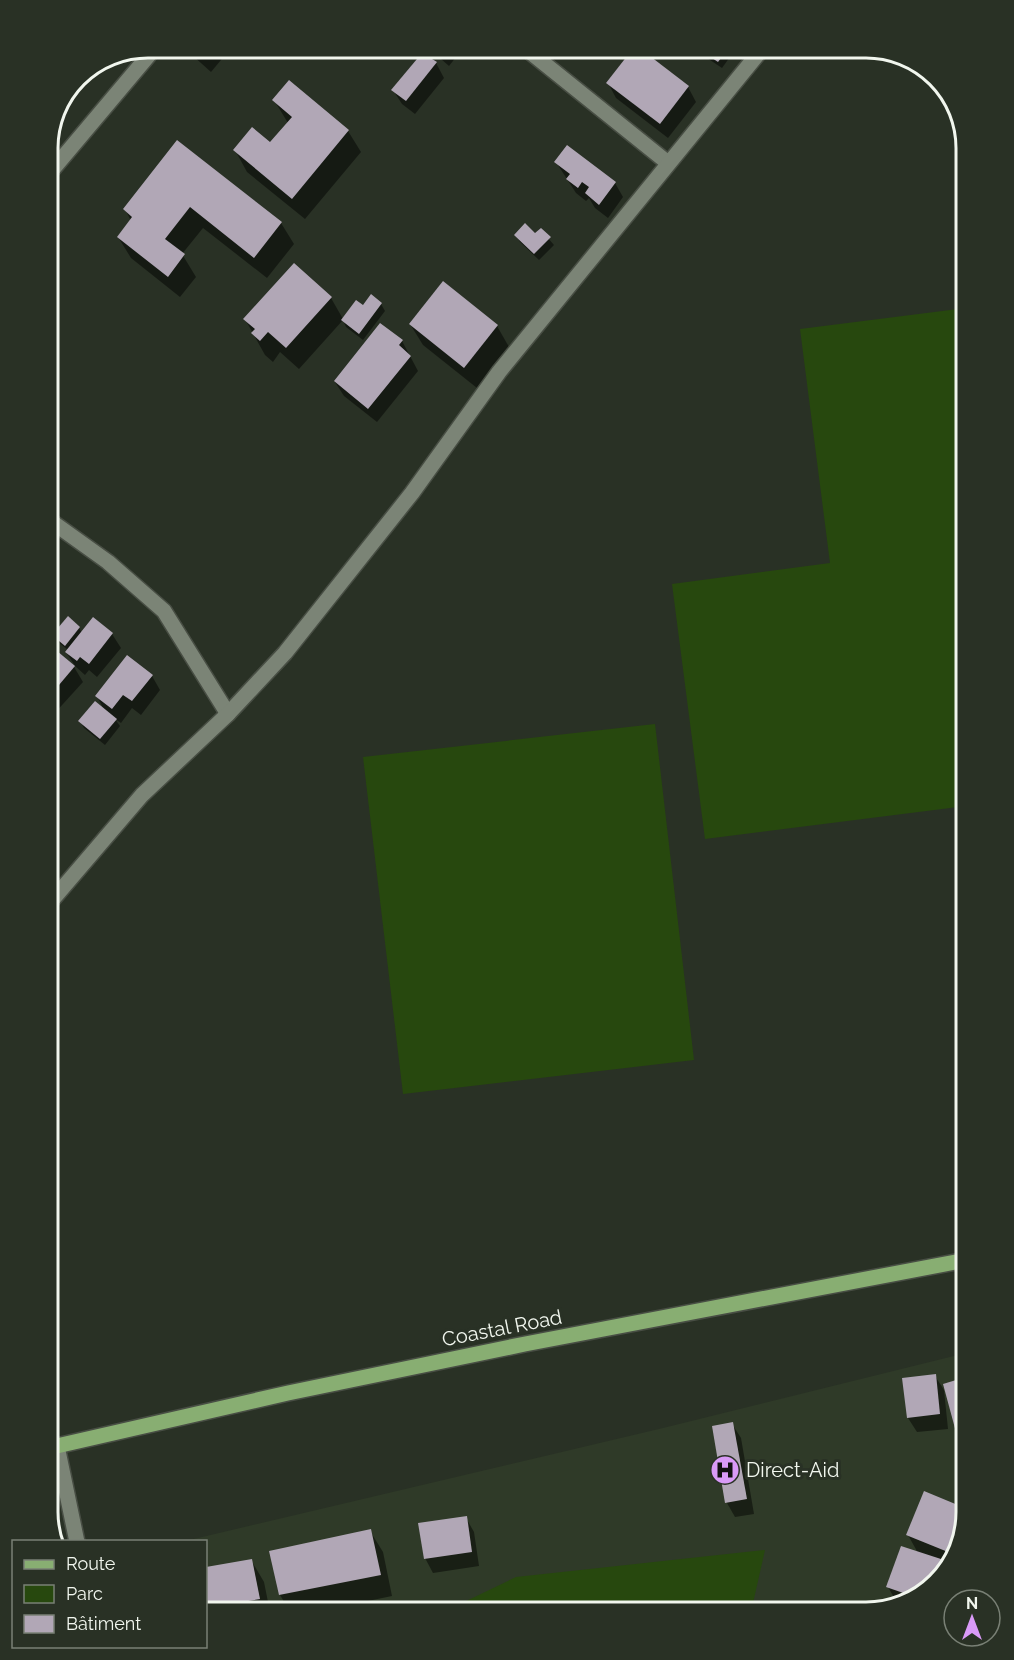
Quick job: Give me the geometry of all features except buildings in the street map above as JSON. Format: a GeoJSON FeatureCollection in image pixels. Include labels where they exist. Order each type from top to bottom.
{"type":"FeatureCollection","features":[{"type":"Feature","properties":{"kind":"main road","name":"Coastal Road"},"geometry":{"type":"LineString","coordinates":[[59,1446],[288,1393],[514,1346],[956,1262]]}},
{"type":"Feature","properties":{"kind":"street"},"geometry":{"type":"LineString","coordinates":[[59,162],[146,59]]}},
{"type":"Feature","properties":{"kind":"street"},"geometry":{"type":"LineString","coordinates":[[540,59],[668,163]]}},
{"type":"Feature","properties":{"kind":"street"},"geometry":{"type":"LineString","coordinates":[[59,892],[142,795],[228,714],[285,653],[412,493],[499,372],[754,59]]}},
{"type":"Feature","properties":{"kind":"street"},"geometry":{"type":"LineString","coordinates":[[59,527],[108,562],[165,611],[228,714]]}},
{"type":"Feature","properties":{"kind":"street"},"geometry":{"type":"LineString","coordinates":[[59,1471],[76,1540]]}},
{"type":"Feature","properties":{"kind":"shaded area","name":"Direct-Aid"},"geometry":{"type":"Polygon","coordinates":[[[956,1355],[956,1512],[949,1546],[933,1571],[916,1586],[889,1598],[866,1602],[207,1601],[207,1540],[189,1540],[663,1428],[956,1355]]]}},
{"type":"Feature","properties":{"kind":"green space"},"geometry":{"type":"Polygon","coordinates":[[[956,309],[956,807],[705,839],[672,584],[830,563],[800,329],[956,309]]]}},
{"type":"Feature","properties":{"kind":"green space"},"geometry":{"type":"Polygon","coordinates":[[[655,724],[694,1060],[403,1094],[363,757],[655,724]]]}},
{"type":"Feature","properties":{"kind":"green space"},"geometry":{"type":"Polygon","coordinates":[[[765,1550],[753,1602],[465,1601],[516,1577],[765,1550]]]}},
{"type":"Feature","properties":{"kind":"place","name":"Direct-Aid"},"geometry":{"type":"Point","coordinates":[725,1470]}}]}
